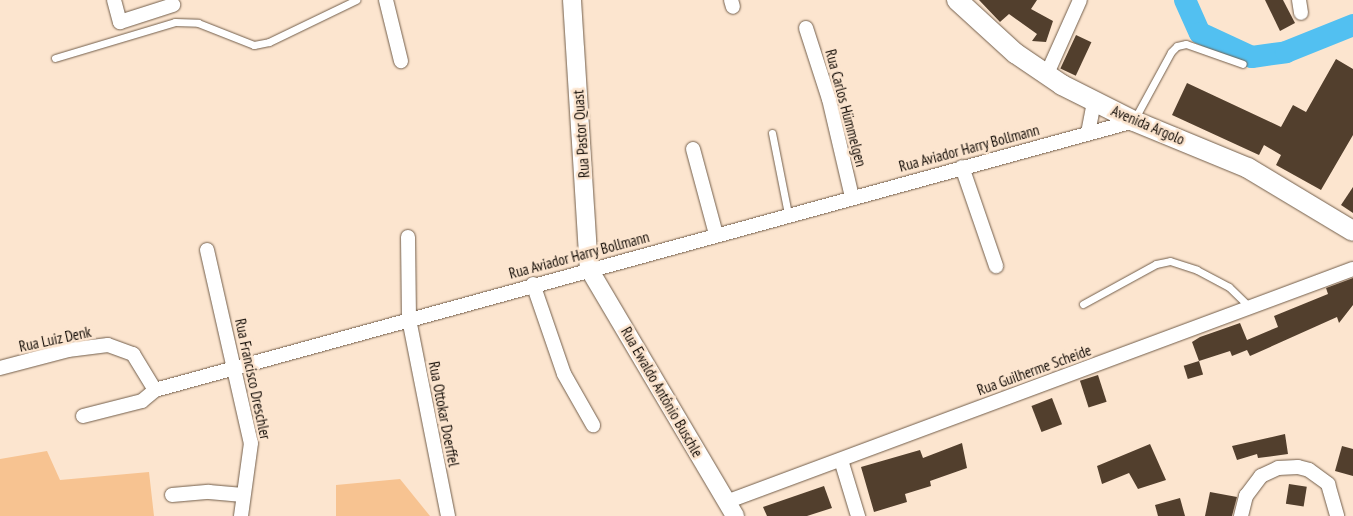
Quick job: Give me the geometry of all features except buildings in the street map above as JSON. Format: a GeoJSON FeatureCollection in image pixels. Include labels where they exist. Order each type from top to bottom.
{"type":"FeatureCollection","features":[{"type":"Feature","properties":{"kind":"main road","name":"Avenida Argolo"},"geometry":{"type":"LineString","coordinates":[[957,0],[996,37],[1046,76],[1134,121],[1248,168],[1353,231]]}},
{"type":"Feature","properties":{"kind":"street"},"geometry":{"type":"LineString","coordinates":[[114,0],[120,22],[174,5]]}},
{"type":"Feature","properties":{"kind":"street"},"geometry":{"type":"LineString","coordinates":[[386,0],[402,61]]}},
{"type":"Feature","properties":{"kind":"street","name":"Rua Pastor Quast"},"geometry":{"type":"LineString","coordinates":[[572,0],[589,268]]}},
{"type":"Feature","properties":{"kind":"street"},"geometry":{"type":"LineString","coordinates":[[1046,76],[1080,0]]}},
{"type":"Feature","properties":{"kind":"street","name":"Rua Carlos Hümmelgen"},"geometry":{"type":"LineString","coordinates":[[806,28],[829,99],[852,197]]}},
{"type":"Feature","properties":{"kind":"street"},"geometry":{"type":"LineString","coordinates":[[1088,133],[1094,102]]}},
{"type":"Feature","properties":{"kind":"street","name":"Rua Aviador Harry Bollmann"},"geometry":{"type":"LineString","coordinates":[[82,416],[142,402],[155,390],[589,268],[1134,121]]}},
{"type":"Feature","properties":{"kind":"street"},"geometry":{"type":"LineString","coordinates":[[693,149],[716,234]]}},
{"type":"Feature","properties":{"kind":"street"},"geometry":{"type":"LineString","coordinates":[[962,167],[996,266]]}},
{"type":"Feature","properties":{"kind":"street","name":"Rua Ottokar Doerffel"},"geometry":{"type":"LineString","coordinates":[[408,237],[409,319],[448,516]]}},
{"type":"Feature","properties":{"kind":"street","name":"Rua Francisco Dreschler"},"geometry":{"type":"LineString","coordinates":[[207,250],[251,443],[241,516]]}},
{"type":"Feature","properties":{"kind":"street","name":"Rua Ewaldo Antônio Buschle"},"geometry":{"type":"LineString","coordinates":[[589,268],[731,509]]}},
{"type":"Feature","properties":{"kind":"street","name":"Rua Guilherme Scheide"},"geometry":{"type":"LineString","coordinates":[[731,509],[841,460],[1353,269]]}},
{"type":"Feature","properties":{"kind":"street"},"geometry":{"type":"LineString","coordinates":[[533,284],[564,374],[593,425]]}},
{"type":"Feature","properties":{"kind":"street","name":"Rua Luiz Denk"},"geometry":{"type":"LineString","coordinates":[[0,368],[68,350],[108,345],[133,354],[155,390]]}},
{"type":"Feature","properties":{"kind":"street"},"geometry":{"type":"LineString","coordinates":[[841,460],[858,516]]}},
{"type":"Feature","properties":{"kind":"street"},"geometry":{"type":"LineString","coordinates":[[1241,516],[1246,496],[1261,476],[1278,468],[1298,467],[1309,470],[1328,484],[1337,516]]}},
{"type":"Feature","properties":{"kind":"street"},"geometry":{"type":"LineString","coordinates":[[172,495],[209,492],[244,495]]}},
{"type":"Feature","properties":{"kind":"lane"},"geometry":{"type":"LineString","coordinates":[[55,58],[175,22],[198,23],[254,46],[269,42],[356,0]]}},
{"type":"Feature","properties":{"kind":"lane"},"geometry":{"type":"LineString","coordinates":[[120,22],[124,37]]}},
{"type":"Feature","properties":{"kind":"lane"},"geometry":{"type":"LineString","coordinates":[[1134,121],[1171,52],[1177,46],[1186,44],[1243,64]]}},
{"type":"Feature","properties":{"kind":"lane"},"geometry":{"type":"LineString","coordinates":[[772,133],[788,214]]}},
{"type":"Feature","properties":{"kind":"lane"},"geometry":{"type":"LineString","coordinates":[[1083,304],[1156,264],[1170,261],[1187,266],[1229,287],[1251,307]]}},
{"type":"Feature","properties":{"kind":"shaded area"},"geometry":{"type":"Polygon","coordinates":[[[47,451],[60,480],[149,472],[154,516],[0,516],[0,459],[47,451]]]}},
{"type":"Feature","properties":{"kind":"shaded area"},"geometry":{"type":"Polygon","coordinates":[[[400,479],[430,516],[336,516],[336,485],[400,479]]]}},
{"type":"Feature","properties":{"kind":"waterway"},"geometry":{"type":"LineString","coordinates":[[1185,0],[1200,33],[1252,57],[1286,52],[1353,25]]}}]}
